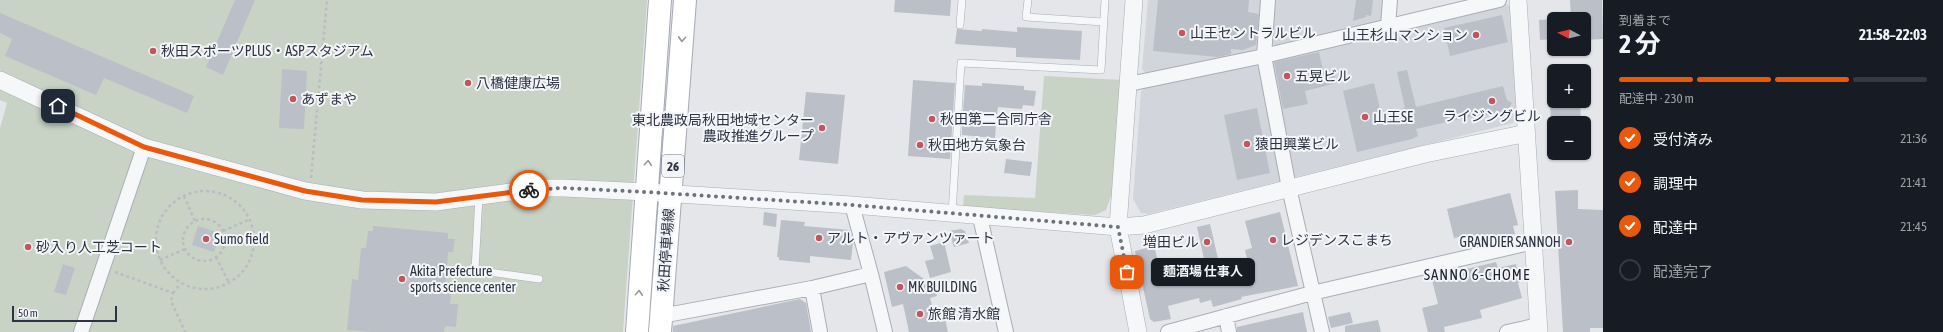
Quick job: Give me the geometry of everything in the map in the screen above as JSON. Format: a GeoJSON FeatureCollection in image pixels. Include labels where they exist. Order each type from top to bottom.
{"type":"FeatureCollection","features":[{"type":"Feature","properties":{"kind":"main road","name":"秋田停車場線"},"geometry":{"type":"LineString","coordinates":[[637,332],[660,0]]}},
{"type":"Feature","properties":{"kind":"main road","name":"秋田停車場線"},"geometry":{"type":"LineString","coordinates":[[661,324],[685,0]]}},
{"type":"Feature","properties":{"kind":"street"},"geometry":{"type":"LineString","coordinates":[[1134,0],[1118,227],[1138,332]]}},
{"type":"Feature","properties":{"kind":"street"},"geometry":{"type":"LineString","coordinates":[[1268,0],[1264,56],[1289,188],[1322,332]]}},
{"type":"Feature","properties":{"kind":"street"},"geometry":{"type":"LineString","coordinates":[[1388,26],[1390,0]]}},
{"type":"Feature","properties":{"kind":"street"},"geometry":{"type":"LineString","coordinates":[[1129,84],[1264,56],[1499,0]]}},
{"type":"Feature","properties":{"kind":"street"},"geometry":{"type":"LineString","coordinates":[[1507,332],[1539,328],[1518,0]]}},
{"type":"Feature","properties":{"kind":"street"},"geometry":{"type":"LineString","coordinates":[[0,80],[144,147],[310,192],[362,200],[436,202],[540,188],[646,192],[852,205],[980,217],[1118,227],[1144,225],[1425,154],[1527,133]]}},
{"type":"Feature","properties":{"kind":"street"},"geometry":{"type":"LineString","coordinates":[[81,332],[144,147]]}},
{"type":"Feature","properties":{"kind":"street"},"geometry":{"type":"LineString","coordinates":[[852,205],[885,332]]}},
{"type":"Feature","properties":{"kind":"street"},"geometry":{"type":"LineString","coordinates":[[980,217],[1006,332]]}},
{"type":"Feature","properties":{"kind":"street"},"geometry":{"type":"LineString","coordinates":[[1168,332],[1312,293],[1534,242]]}},
{"type":"Feature","properties":{"kind":"street"},"geometry":{"type":"LineString","coordinates":[[661,324],[871,274]]}},
{"type":"Feature","properties":{"kind":"street"},"geometry":{"type":"LineString","coordinates":[[812,288],[820,332]]}},
{"type":"Feature","properties":{"kind":"street"},"geometry":{"type":"LineString","coordinates":[[1226,316],[1229,332]]}},
{"type":"Feature","properties":{"kind":"lane"},"geometry":{"type":"LineString","coordinates":[[960,25],[962,0]]}},
{"type":"Feature","properties":{"kind":"lane"},"geometry":{"type":"LineString","coordinates":[[1028,0],[1026,17],[1103,22]]}},
{"type":"Feature","properties":{"kind":"lane"},"geometry":{"type":"LineString","coordinates":[[952,214],[961,63],[1100,70],[1105,0]]}},
{"type":"Feature","properties":{"kind":"lane"},"geometry":{"type":"LineString","coordinates":[[958,118],[1034,121]]}},
{"type":"Feature","properties":{"kind":"lane"},"geometry":{"type":"LineString","coordinates":[[479,196],[474,270],[539,279]]}},
{"type":"Feature","properties":{"kind":"path"},"geometry":{"type":"LineString","coordinates":[[310,192],[327,0]]}},
{"type":"Feature","properties":{"kind":"path"},"geometry":{"type":"LineString","coordinates":[[210,191],[226,196],[240,205],[250,219],[254,234],[253,250],[248,264],[238,276],[229,283],[210,289],[195,288],[181,283],[169,273],[160,260],[156,243],[158,226],[165,211],[178,199],[184,196],[193,192],[210,191]]}},
{"type":"Feature","properties":{"kind":"path"},"geometry":{"type":"LineString","coordinates":[[184,196],[195,221]]}},
{"type":"Feature","properties":{"kind":"path"},"geometry":{"type":"LineString","coordinates":[[201,219],[214,221],[223,231],[224,246],[216,257],[202,261],[189,255],[185,249],[183,243],[185,230],[195,221],[201,219]]}},
{"type":"Feature","properties":{"kind":"path"},"geometry":{"type":"LineString","coordinates":[[223,231],[250,219]]}},
{"type":"Feature","properties":{"kind":"path"},"geometry":{"type":"LineString","coordinates":[[160,260],[185,249]]}},
{"type":"Feature","properties":{"kind":"path"},"geometry":{"type":"LineString","coordinates":[[216,257],[229,283]]}},
{"type":"Feature","properties":{"kind":"path"},"geometry":{"type":"LineString","coordinates":[[102,268],[173,293]]}},
{"type":"Feature","properties":{"kind":"path"},"geometry":{"type":"LineString","coordinates":[[181,283],[173,293],[171,301],[185,332]]}},
{"type":"Feature","properties":{"kind":"shaded area"},"geometry":{"type":"Polygon","coordinates":[[[0,0],[647,0],[623,332],[0,332],[0,128],[7,103],[0,100],[0,0]]]}},
{"type":"Feature","properties":{"kind":"shaded area"},"geometry":{"type":"Polygon","coordinates":[[[1148,0],[1265,0],[1260,46],[1250,55],[1147,75],[1142,69],[1148,0]]]}},
{"type":"Feature","properties":{"kind":"shaded area"},"geometry":{"type":"Polygon","coordinates":[[[1275,0],[1386,0],[1385,20],[1277,48],[1271,42],[1275,0]]]}},
{"type":"Feature","properties":{"kind":"shaded area"},"geometry":{"type":"Polygon","coordinates":[[[1507,4],[1513,11],[1518,117],[1513,123],[1296,177],[1290,173],[1268,62],[1272,57],[1507,4]]]}},
{"type":"Feature","properties":{"kind":"shaded area"},"geometry":{"type":"Polygon","coordinates":[[[1251,62],[1261,69],[1281,181],[1148,214],[1141,213],[1133,199],[1141,92],[1146,86],[1251,62]]]}},
{"type":"Feature","properties":{"kind":"shaded area"},"geometry":{"type":"Polygon","coordinates":[[[1044,76],[1123,80],[1112,194],[1106,210],[1095,215],[963,207],[964,195],[1035,198],[1044,76]]]}},
{"type":"Feature","properties":{"kind":"building"},"geometry":{"type":"Polygon","coordinates":[[[235,0],[255,0],[223,75],[206,67],[235,0]]]}},
{"type":"Feature","properties":{"kind":"building"},"geometry":{"type":"Polygon","coordinates":[[[895,0],[951,0],[950,16],[894,12],[895,0]]]}},
{"type":"Feature","properties":{"kind":"building"},"geometry":{"type":"Polygon","coordinates":[[[1158,0],[1249,0],[1248,12],[1259,14],[1256,45],[1243,50],[1231,49],[1231,54],[1218,57],[1153,51],[1158,0]]]}},
{"type":"Feature","properties":{"kind":"building"},"geometry":{"type":"Polygon","coordinates":[[[1356,0],[1373,0],[1371,16],[1366,15],[1366,17],[1353,21],[1356,0]]]}},
{"type":"Feature","properties":{"kind":"building"},"geometry":{"type":"Polygon","coordinates":[[[1570,0],[1602,0],[1603,39],[1591,40],[1591,12],[1571,12],[1570,0]]]}},
{"type":"Feature","properties":{"kind":"building"},"geometry":{"type":"Polygon","coordinates":[[[0,13],[194,96],[187,113],[104,78],[96,95],[5,56],[12,39],[0,33],[0,13]]]}},
{"type":"Feature","properties":{"kind":"building","name":"山王杉山マンション"},"geometry":{"type":"Polygon","coordinates":[[[1502,15],[1508,42],[1450,56],[1444,28],[1502,15]]]}},
{"type":"Feature","properties":{"kind":"building"},"geometry":{"type":"Polygon","coordinates":[[[1547,19],[1547,40],[1540,40],[1539,20],[1547,19]]]}},
{"type":"Feature","properties":{"kind":"building"},"geometry":{"type":"Polygon","coordinates":[[[1017,27],[1082,31],[1080,60],[1016,57],[1016,48],[955,44],[957,29],[982,31],[982,29],[1017,32],[1017,27]]]}},
{"type":"Feature","properties":{"kind":"building"},"geometry":{"type":"Polygon","coordinates":[[[1319,52],[1324,74],[1334,71],[1337,83],[1305,91],[1308,104],[1283,109],[1274,62],[1319,52]]]}},
{"type":"Feature","properties":{"kind":"building","name":"あずまや"},"geometry":{"type":"Polygon","coordinates":[[[282,69],[307,71],[304,129],[279,128],[282,69]]]}},
{"type":"Feature","properties":{"kind":"building"},"geometry":{"type":"Polygon","coordinates":[[[1407,70],[1416,107],[1503,86],[1507,100],[1512,103],[1507,112],[1503,111],[1478,117],[1478,115],[1416,129],[1418,136],[1412,139],[1357,152],[1343,91],[1374,83],[1381,114],[1405,108],[1397,72],[1407,70]]]}},
{"type":"Feature","properties":{"kind":"building","name":"秋田第二合同庁舎"},"geometry":{"type":"Polygon","coordinates":[[[913,80],[955,83],[950,159],[908,156],[913,80]]]}},
{"type":"Feature","properties":{"kind":"building"},"geometry":{"type":"Polygon","coordinates":[[[982,83],[1024,86],[1024,90],[1036,91],[1034,106],[1023,105],[1022,109],[998,107],[997,114],[963,112],[965,85],[982,86],[982,83]]]}},
{"type":"Feature","properties":{"kind":"building","name":"東北農政局秋田地域センター 農政推進グループ"},"geometry":{"type":"Polygon","coordinates":[[[806,92],[845,95],[838,164],[799,160],[806,92]]]}},
{"type":"Feature","properties":{"kind":"building","name":"猿田興業ビル"},"geometry":{"type":"Polygon","coordinates":[[[1257,108],[1270,173],[1237,180],[1224,115],[1257,108]]]}},
{"type":"Feature","properties":{"kind":"building"},"geometry":{"type":"Polygon","coordinates":[[[1550,108],[1580,108],[1581,116],[1551,116],[1550,108]]]}},
{"type":"Feature","properties":{"kind":"building"},"geometry":{"type":"Polygon","coordinates":[[[962,122],[996,124],[995,138],[962,135],[962,122]]]}},
{"type":"Feature","properties":{"kind":"building"},"geometry":{"type":"Polygon","coordinates":[[[1006,159],[1032,162],[1030,176],[1004,173],[1006,159]]]}},
{"type":"Feature","properties":{"kind":"building"},"geometry":{"type":"Polygon","coordinates":[[[1578,190],[1578,209],[1603,210],[1603,328],[1590,328],[1590,332],[1563,332],[1555,191],[1578,190]]]}},
{"type":"Feature","properties":{"kind":"building"},"geometry":{"type":"Polygon","coordinates":[[[1510,193],[1518,225],[1513,226],[1515,234],[1465,247],[1463,236],[1454,238],[1447,209],[1510,193]]]}},
{"type":"Feature","properties":{"kind":"building"},"geometry":{"type":"Polygon","coordinates":[[[764,212],[777,214],[776,227],[763,225],[764,212]]]}},
{"type":"Feature","properties":{"kind":"building"},"geometry":{"type":"Polygon","coordinates":[[[1280,212],[1298,286],[1241,297],[1242,299],[1213,307],[1211,300],[1200,303],[1199,298],[1168,306],[1171,319],[1154,322],[1150,319],[1135,251],[1154,246],[1160,269],[1204,259],[1197,227],[1210,224],[1219,263],[1221,262],[1223,272],[1249,267],[1245,250],[1252,248],[1245,221],[1280,212]]]}},
{"type":"Feature","properties":{"kind":"building","name":"アルト・アヴァンツァート"},"geometry":{"type":"Polygon","coordinates":[[[781,220],[805,222],[804,226],[850,230],[853,242],[851,260],[810,256],[810,263],[779,260],[779,257],[777,257],[781,220]]]}},
{"type":"Feature","properties":{"kind":"building","name":"Sumo field"},"geometry":{"type":"Polygon","coordinates":[[[198,226],[220,233],[214,252],[192,245],[198,226]]]}},
{"type":"Feature","properties":{"kind":"building","name":"Akita Prefecture sports science center"},"geometry":{"type":"Polygon","coordinates":[[[373,226],[448,233],[448,239],[455,239],[453,252],[448,252],[446,282],[452,283],[450,304],[458,304],[456,327],[445,326],[444,332],[373,332],[347,330],[352,279],[358,280],[361,248],[366,248],[368,231],[373,231],[373,226]]]}},
{"type":"Feature","properties":{"kind":"building"},"geometry":{"type":"Polygon","coordinates":[[[961,229],[965,231],[969,243],[954,247],[949,231],[961,229]]]}},
{"type":"Feature","properties":{"kind":"building"},"geometry":{"type":"Polygon","coordinates":[[[944,242],[951,272],[930,278],[925,261],[934,259],[930,246],[944,242]]]}},
{"type":"Feature","properties":{"kind":"building"},"geometry":{"type":"Polygon","coordinates":[[[1496,262],[1498,268],[1516,264],[1520,282],[1518,283],[1522,298],[1480,310],[1482,318],[1444,327],[1445,332],[1428,332],[1422,308],[1438,304],[1432,280],[1459,275],[1458,271],[1496,262]]]}},
{"type":"Feature","properties":{"kind":"building"},"geometry":{"type":"Polygon","coordinates":[[[63,264],[75,268],[66,295],[54,292],[63,264]]]}},
{"type":"Feature","properties":{"kind":"building"},"geometry":{"type":"Polygon","coordinates":[[[906,266],[935,287],[937,296],[930,298],[936,321],[945,319],[948,332],[909,332],[903,304],[892,307],[884,272],[906,266]]]}},
{"type":"Feature","properties":{"kind":"building"},"geometry":{"type":"Polygon","coordinates":[[[800,299],[806,303],[811,332],[673,332],[673,326],[800,299]]]}},
{"type":"Feature","properties":{"kind":"building"},"geometry":{"type":"Polygon","coordinates":[[[1303,312],[1307,332],[1237,332],[1237,327],[1303,312]]]}},
{"type":"Feature","properties":{"kind":"building"},"geometry":{"type":"Polygon","coordinates":[[[1350,312],[1353,323],[1331,328],[1328,317],[1350,312]]]}},
{"type":"Feature","properties":{"kind":"building"},"geometry":{"type":"Polygon","coordinates":[[[1378,320],[1381,332],[1345,332],[1345,326],[1378,320]]]}},
{"type":"Feature","properties":{"kind":"way so far"},"geometry":{"type":"LineString","coordinates":[[529,190],[540,188],[564,188],[646,192],[852,205],[966,216],[1118,227],[1127,272]]}},
{"type":"Feature","properties":{"kind":"place","name":"山王セントラルビル"},"geometry":{"type":"Point","coordinates":[1182,33]}},
{"type":"Feature","properties":{"kind":"place","name":"山王杉山マンション"},"geometry":{"type":"Point","coordinates":[1476,35]}},
{"type":"Feature","properties":{"kind":"place","name":"秋田スポーツPLUS・ASPスタジアム"},"geometry":{"type":"Point","coordinates":[153,51]}},
{"type":"Feature","properties":{"kind":"place","name":"五晃ビル"},"geometry":{"type":"Point","coordinates":[1287,76]}},
{"type":"Feature","properties":{"kind":"place","name":"八橋健康広場"},"geometry":{"type":"Point","coordinates":[468,83]}},
{"type":"Feature","properties":{"kind":"place","name":"あずまや"},"geometry":{"type":"Point","coordinates":[293,99]}},
{"type":"Feature","properties":{"kind":"place","name":"ライジングビル"},"geometry":{"type":"Point","coordinates":[1492,101]}},
{"type":"Feature","properties":{"kind":"place","name":"山王SE"},"geometry":{"type":"Point","coordinates":[1365,117]}},
{"type":"Feature","properties":{"kind":"place","name":"秋田第二合同庁舎"},"geometry":{"type":"Point","coordinates":[932,119]}},
{"type":"Feature","properties":{"kind":"place","name":"東北農政局秋田地域センター 農政推進グループ"},"geometry":{"type":"Point","coordinates":[822,128]}},
{"type":"Feature","properties":{"kind":"place","name":"猿田興業ビル"},"geometry":{"type":"Point","coordinates":[1247,144]}},
{"type":"Feature","properties":{"kind":"place","name":"秋田地方気象台"},"geometry":{"type":"Point","coordinates":[920,145]}},
{"type":"Feature","properties":{"kind":"place","name":"アルト・アヴァンツァート"},"geometry":{"type":"Point","coordinates":[819,238]}},
{"type":"Feature","properties":{"kind":"place","name":"Sumo field"},"geometry":{"type":"Point","coordinates":[206,239]}},
{"type":"Feature","properties":{"kind":"place","name":"レジデンスこまち"},"geometry":{"type":"Point","coordinates":[1273,240]}},
{"type":"Feature","properties":{"kind":"place","name":"増田ビル"},"geometry":{"type":"Point","coordinates":[1207,242]}},
{"type":"Feature","properties":{"kind":"place","name":"GRANDIER SANNOH"},"geometry":{"type":"Point","coordinates":[1569,242]}},
{"type":"Feature","properties":{"kind":"place","name":"砂入り人工芝コート"},"geometry":{"type":"Point","coordinates":[28,247]}},
{"type":"Feature","properties":{"kind":"place","name":"麺酒場 仕事人"},"geometry":{"type":"Point","coordinates":[1127,272]}},
{"type":"Feature","properties":{"kind":"place","name":"Akita Prefecture sports science center"},"geometry":{"type":"Point","coordinates":[402,279]}},
{"type":"Feature","properties":{"kind":"place","name":"MK BUILDING"},"geometry":{"type":"Point","coordinates":[900,287]}},
{"type":"Feature","properties":{"kind":"place","name":"旅館 清水館"},"geometry":{"type":"Point","coordinates":[920,314]}},
{"type":"Feature","properties":{"kind":"district","name":"SANNO 6-CHOME"},"geometry":{"type":"Point","coordinates":[1477,274]}},
{"type":"Feature","properties":{"kind":"route"},"geometry":{"type":"LineString","coordinates":[[58,106],[144,147],[305,191],[362,200],[436,202],[529,190]]}}]}
